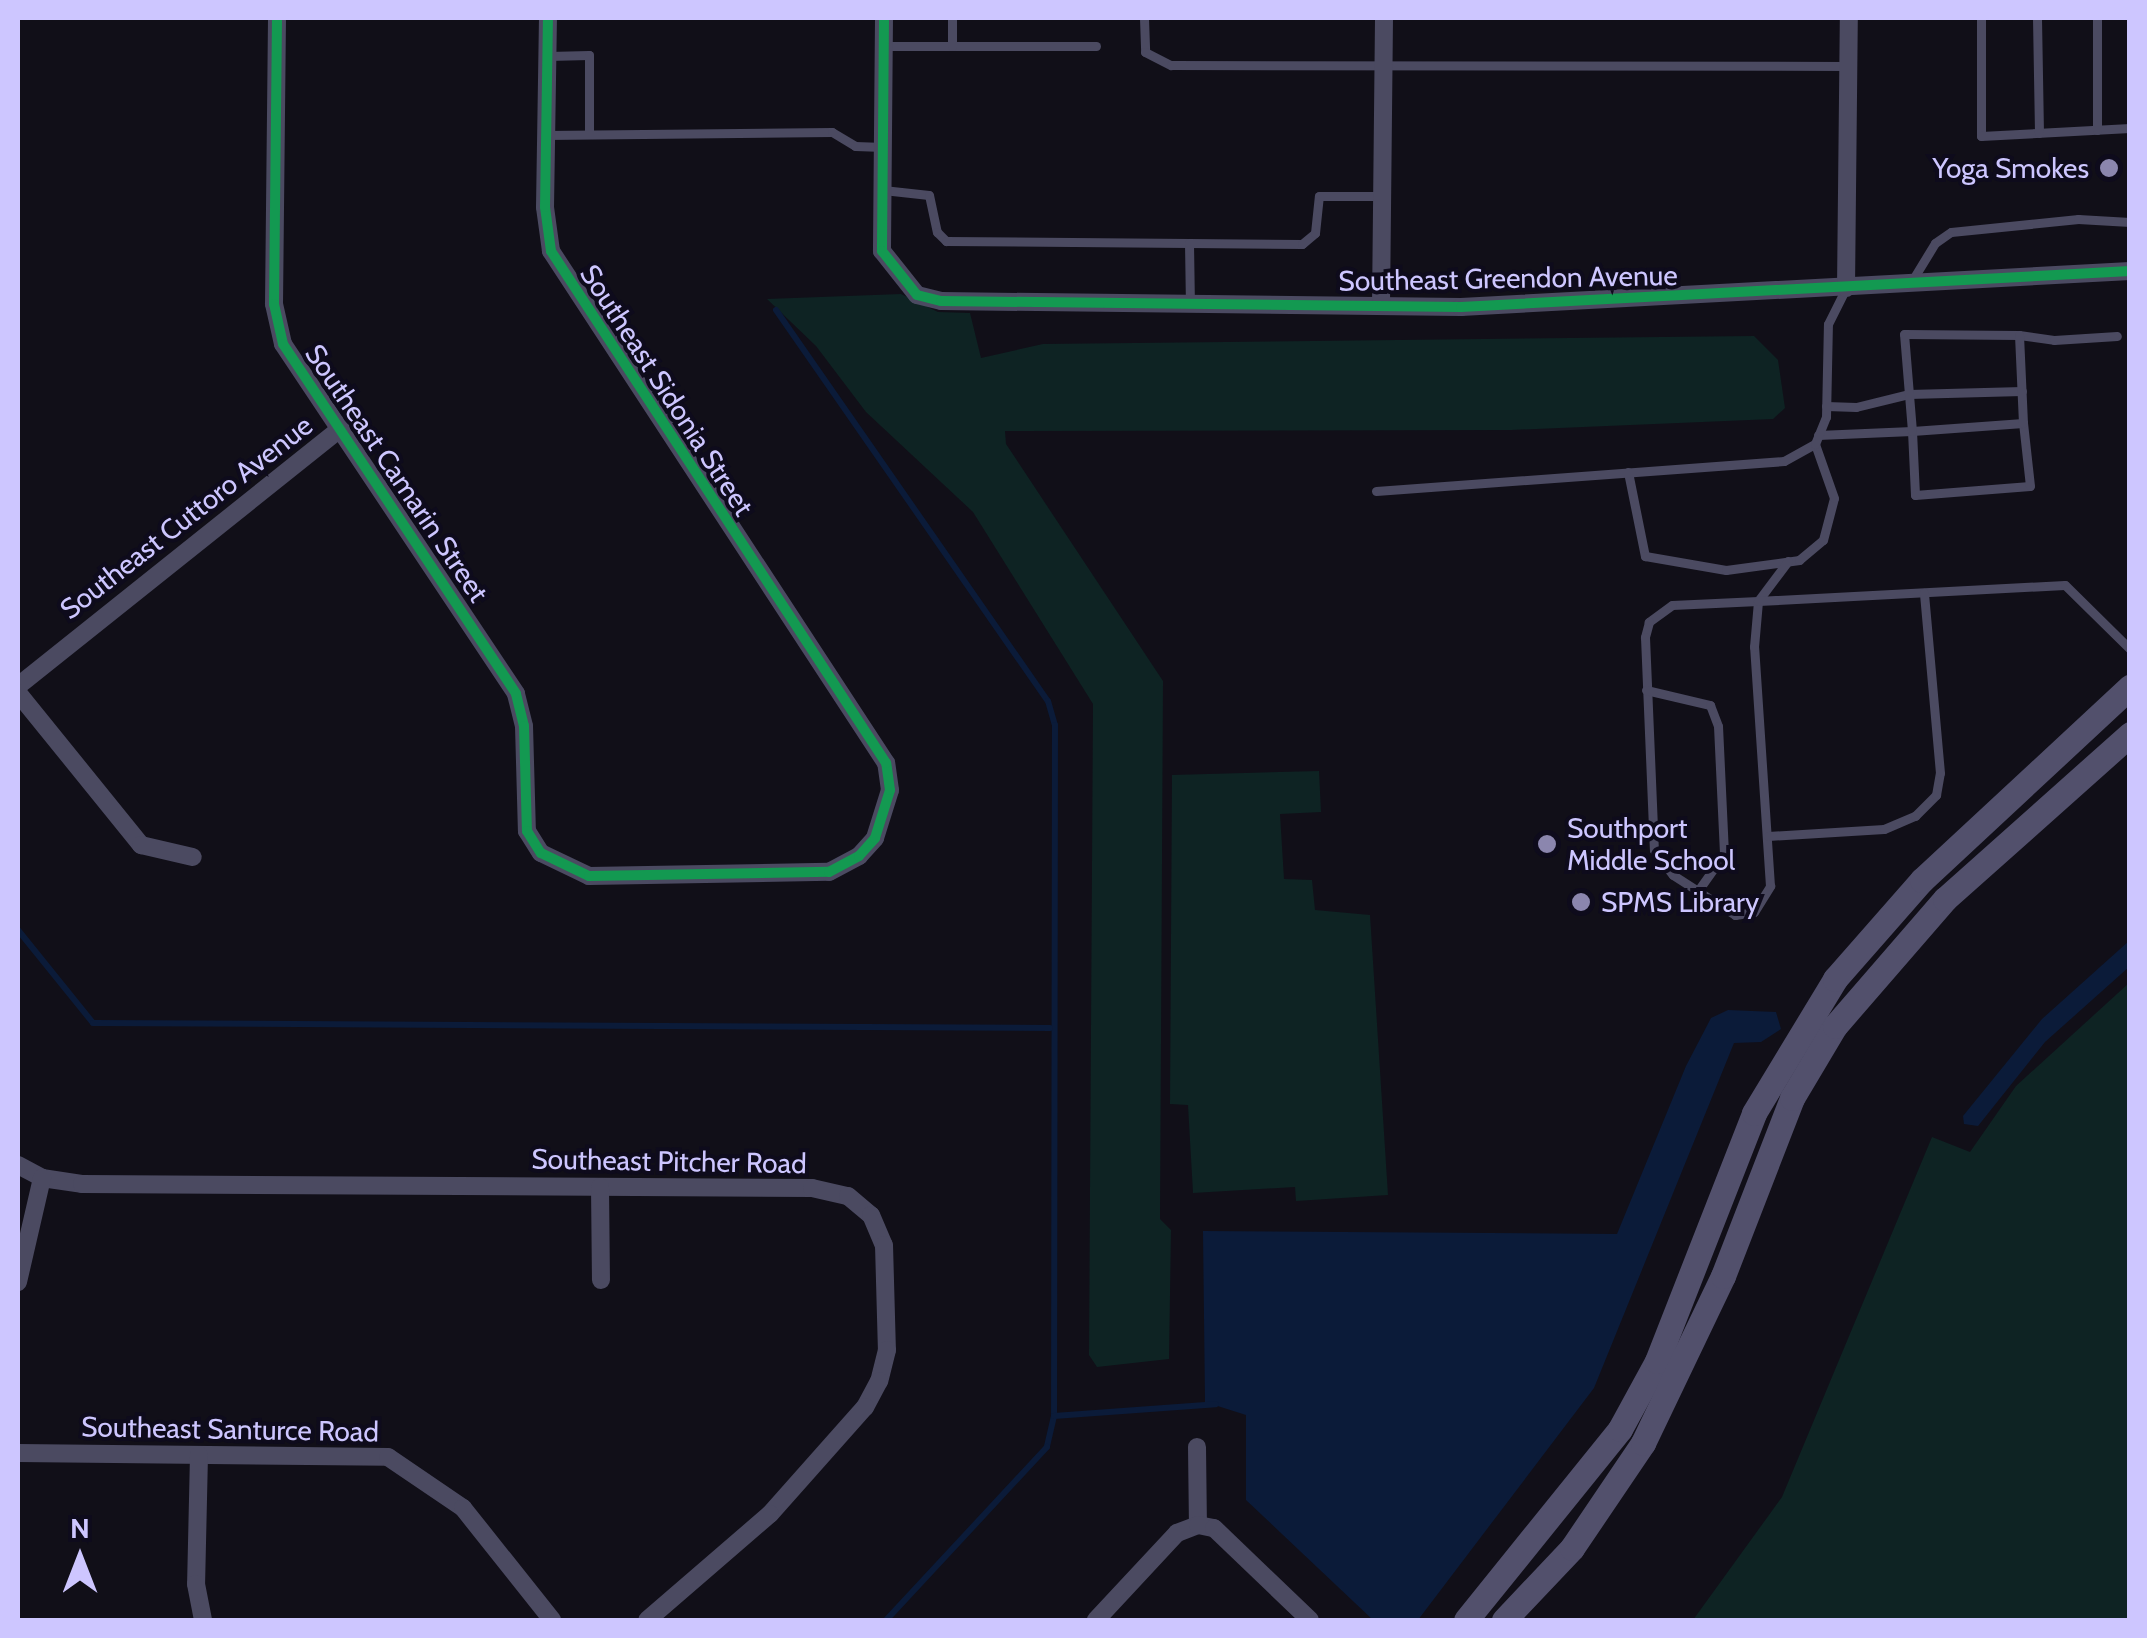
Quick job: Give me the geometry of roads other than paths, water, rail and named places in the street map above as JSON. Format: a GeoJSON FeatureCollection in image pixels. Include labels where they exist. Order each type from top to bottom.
{"type":"FeatureCollection","features":[{"type":"Feature","properties":{"kind":"street","name":"Southeast Camarin Street"},"geometry":{"type":"LineString","coordinates":[[277,18],[274,304],[283,344],[516,694],[524,726],[527,830],[560,868]]}},
{"type":"Feature","properties":{"kind":"street","name":"Southeast Sidonia Street"},"geometry":{"type":"LineString","coordinates":[[548,18],[546,134],[551,251],[570,289],[886,763],[885,816],[859,856],[828,872],[795,877],[589,876],[560,868]]}},
{"type":"Feature","properties":{"kind":"street"},"geometry":{"type":"LineString","coordinates":[[883,190],[884,18]]}},
{"type":"Feature","properties":{"kind":"street"},"geometry":{"type":"LineString","coordinates":[[1381,305],[1384,18]]}},
{"type":"Feature","properties":{"kind":"street"},"geometry":{"type":"LineString","coordinates":[[1846,288],[1849,18]]}},
{"type":"Feature","properties":{"kind":"street","name":"Southeast Greendon Avenue"},"geometry":{"type":"LineString","coordinates":[[883,190],[882,251],[895,274],[917,295],[940,301],[1381,305],[1846,288],[2130,271]]}},
{"type":"Feature","properties":{"kind":"street","name":"Southeast Cuttoro Avenue"},"geometry":{"type":"LineString","coordinates":[[18,689],[341,428]]}},
{"type":"Feature","properties":{"kind":"street"},"geometry":{"type":"LineString","coordinates":[[1466,1620],[1620,1429],[1657,1361],[1742,1140],[1804,1022],[1922,880],[2130,687]]}},
{"type":"Feature","properties":{"kind":"street"},"geometry":{"type":"LineString","coordinates":[[18,689],[141,845],[193,858]]}},
{"type":"Feature","properties":{"kind":"street"},"geometry":{"type":"LineString","coordinates":[[1504,1620],[1572,1548],[1643,1444],[1723,1276],[1771,1150],[1835,1026],[1944,899],[2130,734]]}},
{"type":"Feature","properties":{"kind":"street"},"geometry":{"type":"LineString","coordinates":[[1922,880],[1944,899]]}},
{"type":"Feature","properties":{"kind":"street"},"geometry":{"type":"LineString","coordinates":[[1742,1140],[1771,1150]]}},
{"type":"Feature","properties":{"kind":"street","name":"Southeast Pitcher Road"},"geometry":{"type":"LineString","coordinates":[[18,1166],[42,1178],[82,1184],[812,1188],[848,1196],[872,1215],[884,1244],[887,1350],[865,1408],[770,1514],[648,1620]]}},
{"type":"Feature","properties":{"kind":"street"},"geometry":{"type":"LineString","coordinates":[[18,1282],[42,1178]]}},
{"type":"Feature","properties":{"kind":"street"},"geometry":{"type":"LineString","coordinates":[[600,1187],[602,1280]]}},
{"type":"Feature","properties":{"kind":"street"},"geometry":{"type":"LineString","coordinates":[[1620,1429],[1643,1444]]}},
{"type":"Feature","properties":{"kind":"street"},"geometry":{"type":"LineString","coordinates":[[1197,1447],[1198,1525]]}},
{"type":"Feature","properties":{"kind":"street","name":"Southeast Santurce Road"},"geometry":{"type":"LineString","coordinates":[[18,1453],[348,1454],[406,1464],[463,1508],[552,1620]]}},
{"type":"Feature","properties":{"kind":"street"},"geometry":{"type":"LineString","coordinates":[[199,1454],[196,1584],[204,1620]]}},
{"type":"Feature","properties":{"kind":"street"},"geometry":{"type":"LineString","coordinates":[[1096,1620],[1177,1532],[1198,1525],[1214,1528],[1310,1620]]}},
{"type":"Feature","properties":{"kind":"lane"},"geometry":{"type":"LineString","coordinates":[[952,18],[952,46]]}},
{"type":"Feature","properties":{"kind":"lane"},"geometry":{"type":"LineString","coordinates":[[1144,18],[1145,52],[1171,66],[1848,66]]}},
{"type":"Feature","properties":{"kind":"lane"},"geometry":{"type":"LineString","coordinates":[[1981,18],[1981,136],[2130,128]]}},
{"type":"Feature","properties":{"kind":"lane"},"geometry":{"type":"LineString","coordinates":[[2037,18],[2039,133]]}},
{"type":"Feature","properties":{"kind":"lane"},"geometry":{"type":"LineString","coordinates":[[2097,18],[2097,130]]}},
{"type":"Feature","properties":{"kind":"lane"},"geometry":{"type":"LineString","coordinates":[[884,46],[1096,46]]}},
{"type":"Feature","properties":{"kind":"lane"},"geometry":{"type":"LineString","coordinates":[[548,56],[589,55],[589,134]]}},
{"type":"Feature","properties":{"kind":"lane"},"geometry":{"type":"LineString","coordinates":[[546,134],[832,132],[854,146],[883,147]]}},
{"type":"Feature","properties":{"kind":"lane"},"geometry":{"type":"LineString","coordinates":[[883,190],[929,195],[937,232],[946,241],[1302,244],[1315,232],[1319,196],[1382,196]]}},
{"type":"Feature","properties":{"kind":"lane"},"geometry":{"type":"LineString","coordinates":[[1910,284],[1935,243],[1950,232],[2078,219],[2130,222]]}},
{"type":"Feature","properties":{"kind":"lane"},"geometry":{"type":"LineString","coordinates":[[1189,243],[1190,304]]}},
{"type":"Feature","properties":{"kind":"lane"},"geometry":{"type":"LineString","coordinates":[[1846,288],[1828,324],[1826,406],[1817,439],[1834,498],[1823,540],[1788,561],[1758,601],[1754,647],[1770,886],[1754,912],[1735,914],[1672,876],[1654,850],[1646,690],[1645,637],[1659,611],[1758,601],[2064,585],[2130,649]]}},
{"type":"Feature","properties":{"kind":"lane"},"geometry":{"type":"LineString","coordinates":[[2019,335],[2030,486],[1915,494],[1904,334],[2019,335],[2054,340],[2117,336]]}},
{"type":"Feature","properties":{"kind":"lane"},"geometry":{"type":"LineString","coordinates":[[1826,406],[1856,407],[1909,394],[2022,391]]}},
{"type":"Feature","properties":{"kind":"lane"},"geometry":{"type":"LineString","coordinates":[[1376,491],[1784,461],[1817,439],[2023,422]]}},
{"type":"Feature","properties":{"kind":"lane"},"geometry":{"type":"LineString","coordinates":[[1628,472],[1645,556],[1726,570],[1788,561]]}},
{"type":"Feature","properties":{"kind":"lane"},"geometry":{"type":"LineString","coordinates":[[1768,836],[1884,829],[1915,816],[1936,795],[1940,774],[1924,593]]}},
{"type":"Feature","properties":{"kind":"lane"},"geometry":{"type":"LineString","coordinates":[[1646,690],[1710,705],[1718,726],[1724,854],[1697,892]]}},
{"type":"Feature","properties":{"kind":"water"},"geometry":{"type":"Polygon","coordinates":[[[2129,941],[2129,967],[2045,1042],[1978,1126],[1964,1124],[1963,1116],[2042,1019],[2129,941]]]}},
{"type":"Feature","properties":{"kind":"water"},"geometry":{"type":"Polygon","coordinates":[[[1728,1010],[1776,1012],[1781,1029],[1761,1042],[1734,1043],[1594,1388],[1418,1620],[1373,1620],[1246,1500],[1246,1415],[1205,1402],[1203,1231],[1617,1234],[1686,1066],[1711,1018],[1728,1010]]]}},
{"type":"Feature","properties":{"kind":"waterway"},"geometry":{"type":"LineString","coordinates":[[776,310],[1048,701],[1055,725],[1054,1416],[1047,1447],[886,1620]]}},
{"type":"Feature","properties":{"kind":"waterway"},"geometry":{"type":"LineString","coordinates":[[18,930],[93,1023],[1050,1028]]}},
{"type":"Feature","properties":{"kind":"waterway"},"geometry":{"type":"LineString","coordinates":[[1054,1416],[1216,1404]]}},
{"type":"Feature","properties":{"kind":"place","name":"Yoga Smokes"},"geometry":{"type":"Point","coordinates":[2109,168]}},
{"type":"Feature","properties":{"kind":"place","name":"Southport Middle School"},"geometry":{"type":"Point","coordinates":[1547,844]}},
{"type":"Feature","properties":{"kind":"place","name":"SPMS Library"},"geometry":{"type":"Point","coordinates":[1581,902]}}]}
